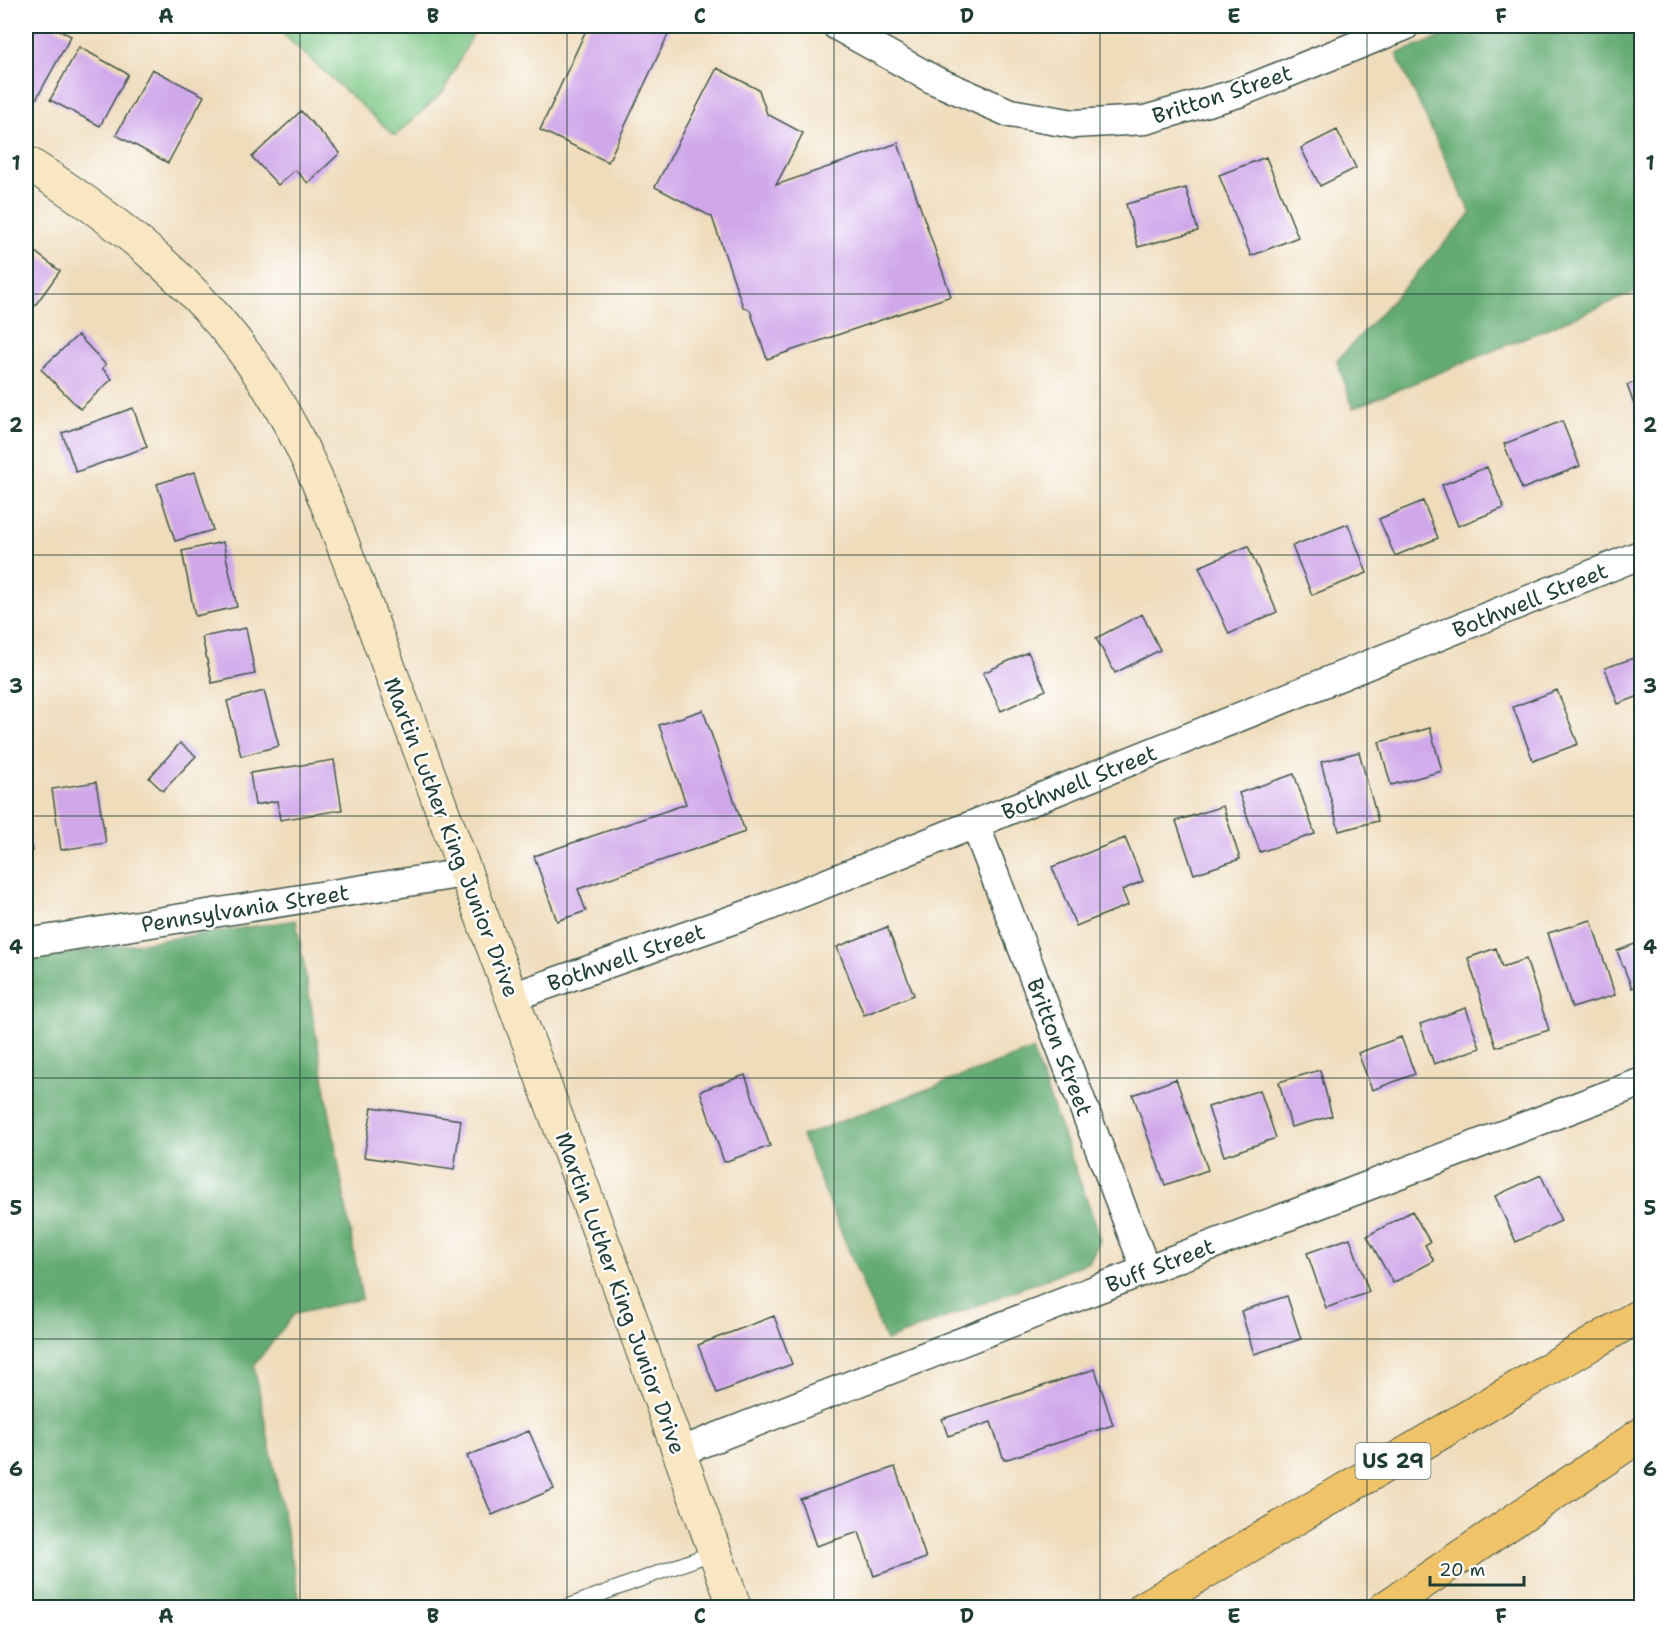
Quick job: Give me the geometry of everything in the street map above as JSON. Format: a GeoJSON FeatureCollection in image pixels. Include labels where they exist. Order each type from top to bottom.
{"type":"FeatureCollection","features":[{"type":"Feature","properties":{"kind":"highway","name":"US 29"},"geometry":{"type":"LineString","coordinates":[[1144,1608],[1641,1314]]}},
{"type":"Feature","properties":{"kind":"highway"},"geometry":{"type":"LineString","coordinates":[[1385,1608],[1641,1434]]}},
{"type":"Feature","properties":{"kind":"main road","name":"Martin Luther King Junior Drive"},"geometry":{"type":"LineString","coordinates":[[26,162],[78,195],[134,238],[183,280],[243,349],[293,430],[323,494],[512,997],[735,1608]]}},
{"type":"Feature","properties":{"kind":"street","name":"Britton Street"},"geometry":{"type":"LineString","coordinates":[[837,26],[934,80],[1010,112],[1074,124],[1145,120],[1238,93],[1405,26]]}},
{"type":"Feature","properties":{"kind":"street","name":"Bothwell Street"},"geometry":{"type":"LineString","coordinates":[[512,997],[749,914],[1641,554]]}},
{"type":"Feature","properties":{"kind":"street","name":"Britton Street"},"geometry":{"type":"LineString","coordinates":[[975,824],[1146,1270]]}},
{"type":"Feature","properties":{"kind":"street","name":"Pennsylvania Street"},"geometry":{"type":"LineString","coordinates":[[26,943],[464,873]]}},
{"type":"Feature","properties":{"kind":"street","name":"Buff Street"},"geometry":{"type":"LineString","coordinates":[[679,1452],[1146,1270],[1641,1082]]}},
{"type":"Feature","properties":{"kind":"lane"},"geometry":{"type":"LineString","coordinates":[[563,1608],[715,1552]]}},
{"type":"Feature","properties":{"kind":"green space"},"geometry":{"type":"Polygon","coordinates":[[[288,26],[477,26],[443,92],[395,136],[283,34],[288,26]]]}},
{"type":"Feature","properties":{"kind":"green space"},"geometry":{"type":"Polygon","coordinates":[[[1472,26],[1641,26],[1641,290],[1353,408],[1337,361],[1471,214],[1396,54],[1472,26]]]}},
{"type":"Feature","properties":{"kind":"green space"},"geometry":{"type":"Polygon","coordinates":[[[296,920],[362,1299],[295,1313],[254,1365],[301,1607],[26,1607],[26,960],[296,920]]]}},
{"type":"Feature","properties":{"kind":"green space"},"geometry":{"type":"Polygon","coordinates":[[[1032,1050],[1101,1239],[1089,1262],[886,1341],[802,1136],[1032,1050]]]}},
{"type":"Feature","properties":{"kind":"building"},"geometry":{"type":"Polygon","coordinates":[[[26,26],[52,26],[71,36],[34,103],[26,99],[26,26]]]}},
{"type":"Feature","properties":{"kind":"building"},"geometry":{"type":"Polygon","coordinates":[[[588,26],[672,26],[608,162],[540,130],[588,26]]]}},
{"type":"Feature","properties":{"kind":"building"},"geometry":{"type":"Polygon","coordinates":[[[79,47],[128,74],[100,126],[50,100],[79,47]]]}},
{"type":"Feature","properties":{"kind":"building"},"geometry":{"type":"Polygon","coordinates":[[[717,68],[759,90],[767,114],[803,133],[776,185],[898,143],[951,296],[767,359],[750,310],[743,307],[712,217],[655,187],[717,68]]]}},
{"type":"Feature","properties":{"kind":"building"},"geometry":{"type":"Polygon","coordinates":[[[152,69],[204,96],[168,163],[116,135],[152,69]]]}},
{"type":"Feature","properties":{"kind":"building"},"geometry":{"type":"Polygon","coordinates":[[[301,111],[340,153],[308,183],[295,170],[278,185],[252,157],[301,111]]]}},
{"type":"Feature","properties":{"kind":"building"},"geometry":{"type":"Polygon","coordinates":[[[1337,130],[1356,168],[1320,186],[1301,148],[1337,130]]]}},
{"type":"Feature","properties":{"kind":"building"},"geometry":{"type":"Polygon","coordinates":[[[1266,157],[1298,237],[1251,256],[1219,175],[1266,157]]]}},
{"type":"Feature","properties":{"kind":"building"},"geometry":{"type":"Polygon","coordinates":[[[1186,188],[1198,231],[1138,247],[1126,204],[1186,188]]]}},
{"type":"Feature","properties":{"kind":"building"},"geometry":{"type":"Polygon","coordinates":[[[26,245],[60,271],[26,318],[26,245]]]}},
{"type":"Feature","properties":{"kind":"building"},"geometry":{"type":"Polygon","coordinates":[[[78,335],[106,365],[102,368],[112,379],[80,409],[41,369],[78,335]]]}},
{"type":"Feature","properties":{"kind":"building"},"geometry":{"type":"Polygon","coordinates":[[[1642,380],[1642,424],[1641,424],[1627,385],[1642,380]]]}},
{"type":"Feature","properties":{"kind":"building"},"geometry":{"type":"Polygon","coordinates":[[[133,408],[147,447],[76,472],[62,433],[133,408]]]}},
{"type":"Feature","properties":{"kind":"building"},"geometry":{"type":"Polygon","coordinates":[[[1562,421],[1580,466],[1522,489],[1504,444],[1562,421]]]}},
{"type":"Feature","properties":{"kind":"building"},"geometry":{"type":"Polygon","coordinates":[[[1487,467],[1504,508],[1458,526],[1442,485],[1487,467]]]}},
{"type":"Feature","properties":{"kind":"building"},"geometry":{"type":"Polygon","coordinates":[[[195,472],[213,530],[175,541],[157,484],[195,472]]]}},
{"type":"Feature","properties":{"kind":"building"},"geometry":{"type":"Polygon","coordinates":[[[1423,501],[1438,538],[1395,556],[1379,519],[1423,501]]]}},
{"type":"Feature","properties":{"kind":"building"},"geometry":{"type":"Polygon","coordinates":[[[1348,524],[1367,573],[1312,595],[1292,546],[1348,524]]]}},
{"type":"Feature","properties":{"kind":"building"},"geometry":{"type":"Polygon","coordinates":[[[223,542],[237,607],[195,616],[182,551],[223,542]]]}},
{"type":"Feature","properties":{"kind":"building"},"geometry":{"type":"Polygon","coordinates":[[[1248,546],[1277,612],[1229,634],[1199,567],[1248,546]]]}},
{"type":"Feature","properties":{"kind":"building"},"geometry":{"type":"Polygon","coordinates":[[[1142,614],[1160,650],[1115,673],[1096,638],[1142,614]]]}},
{"type":"Feature","properties":{"kind":"building"},"geometry":{"type":"Polygon","coordinates":[[[246,628],[255,674],[212,683],[202,637],[246,628]]]}},
{"type":"Feature","properties":{"kind":"building"},"geometry":{"type":"Polygon","coordinates":[[[1028,652],[1046,690],[1001,711],[983,673],[1028,652]]]}},
{"type":"Feature","properties":{"kind":"building"},"geometry":{"type":"Polygon","coordinates":[[[1642,655],[1642,695],[1618,704],[1605,668],[1642,655]]]}},
{"type":"Feature","properties":{"kind":"building"},"geometry":{"type":"Polygon","coordinates":[[[1557,690],[1578,744],[1533,761],[1513,707],[1557,690]]]}},
{"type":"Feature","properties":{"kind":"building"},"geometry":{"type":"Polygon","coordinates":[[[264,691],[279,746],[241,756],[227,701],[264,691]]]}},
{"type":"Feature","properties":{"kind":"building"},"geometry":{"type":"Polygon","coordinates":[[[703,710],[745,832],[578,889],[586,911],[557,921],[534,856],[686,804],[659,725],[703,710]]]}},
{"type":"Feature","properties":{"kind":"building"},"geometry":{"type":"Polygon","coordinates":[[[1430,728],[1442,771],[1391,785],[1379,742],[1430,728]]]}},
{"type":"Feature","properties":{"kind":"building"},"geometry":{"type":"Polygon","coordinates":[[[180,743],[196,756],[163,791],[149,778],[180,743]]]}},
{"type":"Feature","properties":{"kind":"building"},"geometry":{"type":"Polygon","coordinates":[[[1359,752],[1378,821],[1339,831],[1321,762],[1359,752]]]}},
{"type":"Feature","properties":{"kind":"building"},"geometry":{"type":"Polygon","coordinates":[[[334,760],[342,810],[280,820],[277,801],[255,805],[250,773],[334,760]]]}},
{"type":"Feature","properties":{"kind":"building"},"geometry":{"type":"Polygon","coordinates":[[[1294,774],[1315,834],[1260,852],[1239,793],[1294,774]]]}},
{"type":"Feature","properties":{"kind":"building"},"geometry":{"type":"Polygon","coordinates":[[[96,782],[106,843],[61,850],[52,789],[96,782]]]}},
{"type":"Feature","properties":{"kind":"building"},"geometry":{"type":"Polygon","coordinates":[[[1223,806],[1240,859],[1194,874],[1176,821],[1223,806]]]}},
{"type":"Feature","properties":{"kind":"building"},"geometry":{"type":"Polygon","coordinates":[[[26,821],[32,851],[26,852],[26,821]]]}},
{"type":"Feature","properties":{"kind":"building"},"geometry":{"type":"Polygon","coordinates":[[[1125,838],[1143,881],[1122,890],[1128,905],[1076,926],[1052,867],[1125,838]]]}},
{"type":"Feature","properties":{"kind":"building"},"geometry":{"type":"Polygon","coordinates":[[[1591,920],[1615,995],[1572,1008],[1548,933],[1591,920]]]}},
{"type":"Feature","properties":{"kind":"building"},"geometry":{"type":"Polygon","coordinates":[[[887,927],[914,995],[864,1015],[837,947],[887,927]]]}},
{"type":"Feature","properties":{"kind":"building"},"geometry":{"type":"Polygon","coordinates":[[[1642,941],[1642,984],[1632,988],[1617,951],[1642,941]]]}},
{"type":"Feature","properties":{"kind":"building"},"geometry":{"type":"Polygon","coordinates":[[[1496,948],[1502,967],[1526,959],[1549,1030],[1496,1047],[1468,958],[1496,948]]]}},
{"type":"Feature","properties":{"kind":"building"},"geometry":{"type":"Polygon","coordinates":[[[1466,1008],[1480,1048],[1434,1064],[1420,1024],[1466,1008]]]}},
{"type":"Feature","properties":{"kind":"building"},"geometry":{"type":"Polygon","coordinates":[[[1401,1037],[1415,1074],[1372,1090],[1358,1053],[1401,1037]]]}},
{"type":"Feature","properties":{"kind":"building"},"geometry":{"type":"Polygon","coordinates":[[[1320,1070],[1332,1116],[1291,1127],[1279,1082],[1320,1070]]]}},
{"type":"Feature","properties":{"kind":"building"},"geometry":{"type":"Polygon","coordinates":[[[745,1075],[770,1146],[724,1162],[700,1091],[745,1075]]]}},
{"type":"Feature","properties":{"kind":"building"},"geometry":{"type":"Polygon","coordinates":[[[1176,1079],[1208,1170],[1165,1185],[1133,1095],[1176,1079]]]}},
{"type":"Feature","properties":{"kind":"building"},"geometry":{"type":"Polygon","coordinates":[[[1260,1090],[1276,1138],[1224,1156],[1208,1107],[1260,1090]]]}},
{"type":"Feature","properties":{"kind":"building"},"geometry":{"type":"Polygon","coordinates":[[[372,1107],[461,1120],[454,1170],[364,1157],[372,1107]]]}},
{"type":"Feature","properties":{"kind":"building"},"geometry":{"type":"Polygon","coordinates":[[[1541,1175],[1561,1221],[1516,1242],[1495,1196],[1541,1175]]]}},
{"type":"Feature","properties":{"kind":"building"},"geometry":{"type":"Polygon","coordinates":[[[1412,1211],[1430,1242],[1425,1245],[1434,1261],[1393,1283],[1367,1236],[1412,1211]]]}},
{"type":"Feature","properties":{"kind":"building"},"geometry":{"type":"Polygon","coordinates":[[[1350,1238],[1369,1292],[1326,1308],[1307,1253],[1350,1238]]]}},
{"type":"Feature","properties":{"kind":"building"},"geometry":{"type":"Polygon","coordinates":[[[1287,1296],[1301,1339],[1254,1354],[1241,1311],[1287,1296]]]}},
{"type":"Feature","properties":{"kind":"building"},"geometry":{"type":"Polygon","coordinates":[[[774,1316],[792,1364],[717,1393],[698,1345],[774,1316]]]}},
{"type":"Feature","properties":{"kind":"building"},"geometry":{"type":"Polygon","coordinates":[[[1095,1369],[1113,1425],[1004,1460],[991,1422],[948,1436],[942,1419],[1095,1369]]]}},
{"type":"Feature","properties":{"kind":"building"},"geometry":{"type":"Polygon","coordinates":[[[529,1431],[554,1489],[492,1515],[467,1456],[529,1431]]]}},
{"type":"Feature","properties":{"kind":"building"},"geometry":{"type":"Polygon","coordinates":[[[895,1467],[926,1558],[874,1576],[859,1532],[816,1546],[800,1499],[895,1467]]]}}]}
